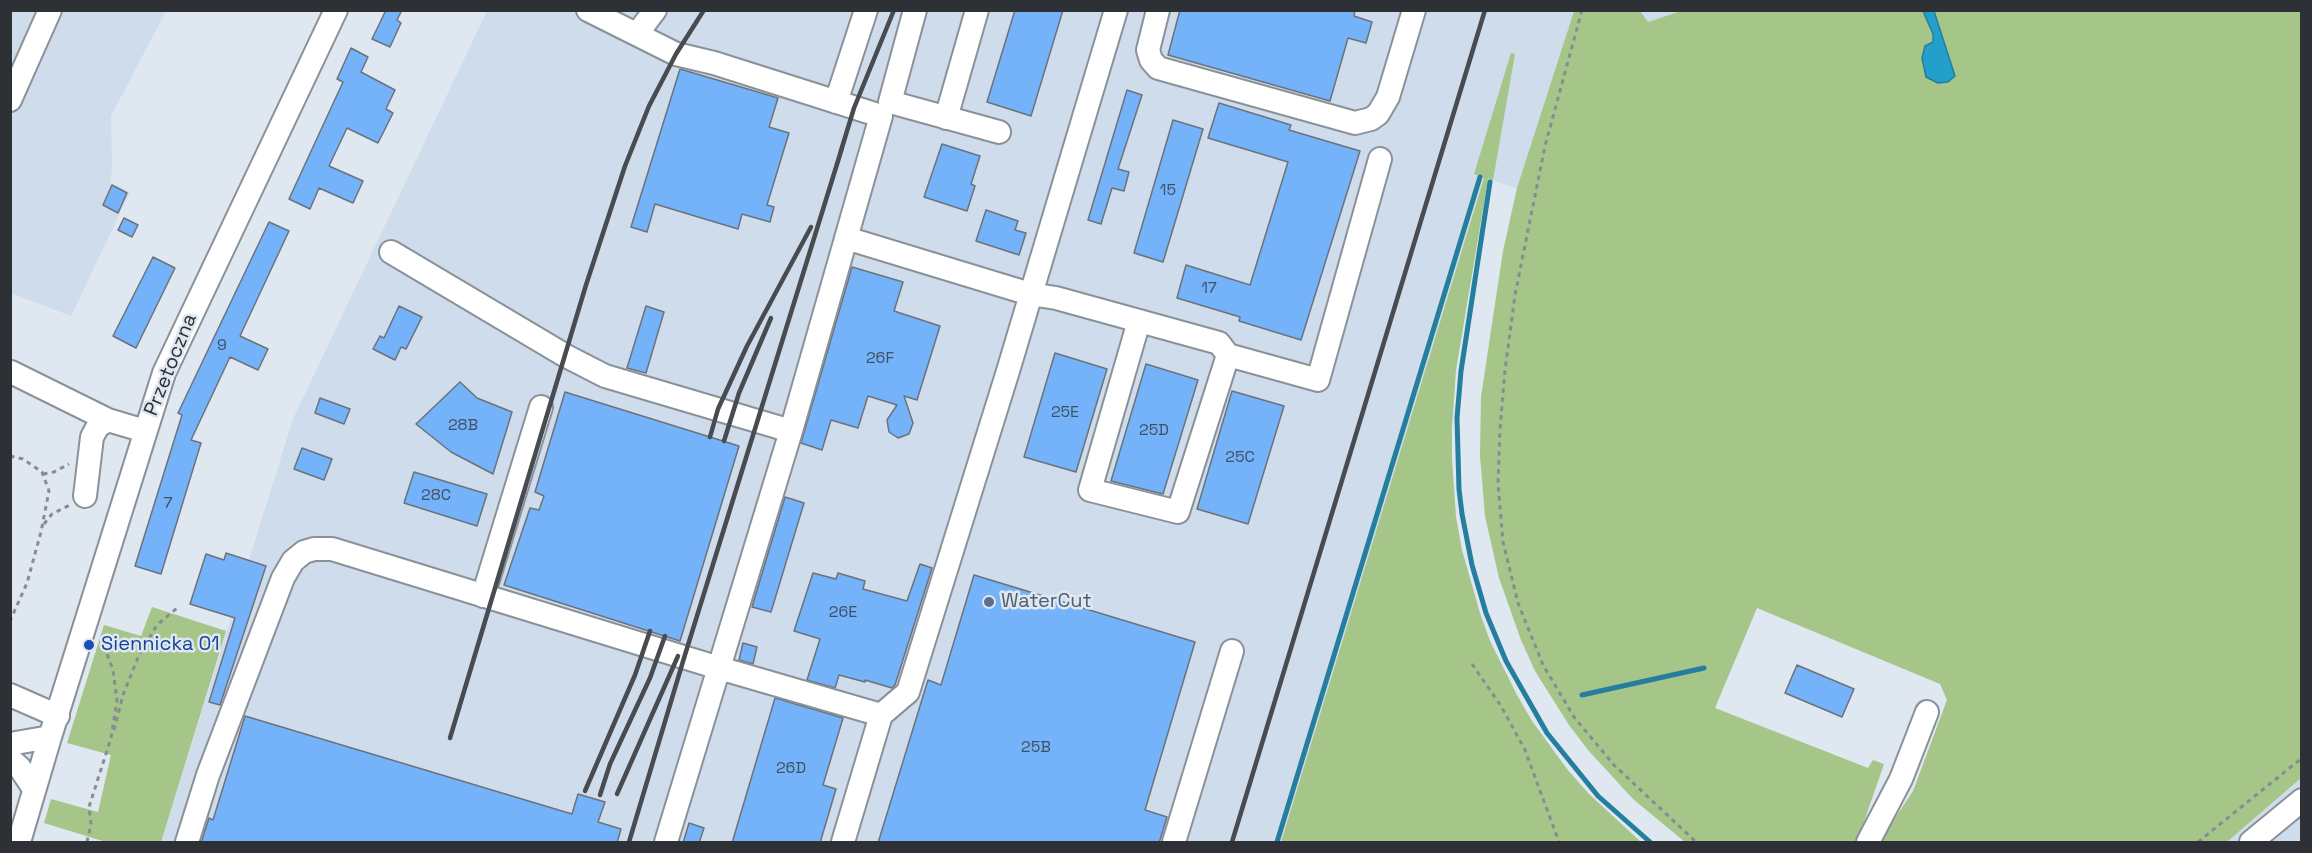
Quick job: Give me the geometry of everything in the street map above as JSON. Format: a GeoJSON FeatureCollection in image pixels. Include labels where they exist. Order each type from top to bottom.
{"type":"FeatureCollection","features":[{"type":"Feature","properties":{"kind":"street"},"geometry":{"type":"LineString","coordinates":[[10,100],[50,10]]}},
{"type":"Feature","properties":{"kind":"street","name":"Przetoczna"},"geometry":{"type":"LineString","coordinates":[[19,843],[145,431],[173,351],[336,10]]}},
{"type":"Feature","properties":{"kind":"street"},"geometry":{"type":"LineString","coordinates":[[588,10],[676,54],[714,63],[881,117],[791,431],[666,843]]}},
{"type":"Feature","properties":{"kind":"street"},"geometry":{"type":"LineString","coordinates":[[637,34],[655,10]]}},
{"type":"Feature","properties":{"kind":"street"},"geometry":{"type":"LineString","coordinates":[[836,102],[866,10]]}},
{"type":"Feature","properties":{"kind":"street"},"geometry":{"type":"LineString","coordinates":[[915,10],[890,102],[999,132]]}},
{"type":"Feature","properties":{"kind":"street"},"geometry":{"type":"LineString","coordinates":[[946,118],[977,10]]}},
{"type":"Feature","properties":{"kind":"street"},"geometry":{"type":"LineString","coordinates":[[843,843],[881,715],[908,692],[1116,10]]}},
{"type":"Feature","properties":{"kind":"street"},"geometry":{"type":"LineString","coordinates":[[1158,10],[1148,50],[1151,60],[1158,68],[1355,123],[1371,119],[1378,114],[1388,97],[1414,10]]}},
{"type":"Feature","properties":{"kind":"street"},"geometry":{"type":"LineString","coordinates":[[846,238],[1030,294],[1056,298],[1218,343],[1227,355],[1318,380],[1380,159]]}},
{"type":"Feature","properties":{"kind":"street"},"geometry":{"type":"LineString","coordinates":[[392,252],[566,356],[605,376],[791,431]]}},
{"type":"Feature","properties":{"kind":"street"},"geometry":{"type":"LineString","coordinates":[[1139,321],[1090,490],[1178,512],[1227,355]]}},
{"type":"Feature","properties":{"kind":"street"},"geometry":{"type":"LineString","coordinates":[[11,372],[108,420],[145,431]]}},
{"type":"Feature","properties":{"kind":"street"},"geometry":{"type":"LineString","coordinates":[[483,596],[541,407]]}},
{"type":"Feature","properties":{"kind":"street"},"geometry":{"type":"LineString","coordinates":[[85,496],[92,437],[98,426],[108,420]]}},
{"type":"Feature","properties":{"kind":"street"},"geometry":{"type":"LineString","coordinates":[[187,843],[208,775],[282,578],[293,561],[304,552],[314,549],[332,549],[719,669],[881,715]]}},
{"type":"Feature","properties":{"kind":"street"},"geometry":{"type":"LineString","coordinates":[[1174,843],[1232,651]]}},
{"type":"Feature","properties":{"kind":"street"},"geometry":{"type":"LineString","coordinates":[[10,695],[58,716]]}},
{"type":"Feature","properties":{"kind":"street"},"geometry":{"type":"LineString","coordinates":[[1868,843],[1901,779],[1927,712]]}},
{"type":"Feature","properties":{"kind":"street"},"geometry":{"type":"LineString","coordinates":[[10,744],[50,737]]}},
{"type":"Feature","properties":{"kind":"street"},"geometry":{"type":"LineString","coordinates":[[10,759],[27,777],[34,789]]}},
{"type":"Feature","properties":{"kind":"street"},"geometry":{"type":"LineString","coordinates":[[2251,843],[2301,800]]}},
{"type":"Feature","properties":{"kind":"path"},"geometry":{"type":"LineString","coordinates":[[1582,10],[1545,146],[1515,295],[1500,429],[1498,483],[1503,542],[1518,603],[1539,654],[1574,717],[1614,765],[1696,843]]}},
{"type":"Feature","properties":{"kind":"path"},"geometry":{"type":"LineString","coordinates":[[43,474],[54,472],[90,454]]}},
{"type":"Feature","properties":{"kind":"path"},"geometry":{"type":"LineString","coordinates":[[10,456],[23,459],[43,474],[49,490],[43,525],[27,583],[10,621]]}},
{"type":"Feature","properties":{"kind":"path"},"geometry":{"type":"LineString","coordinates":[[43,525],[52,514],[82,501],[85,496]]}},
{"type":"Feature","properties":{"kind":"path"},"geometry":{"type":"LineString","coordinates":[[87,843],[91,824],[89,807],[123,695],[139,656],[156,625],[177,608]]}},
{"type":"Feature","properties":{"kind":"path"},"geometry":{"type":"LineString","coordinates":[[95,644],[98,633],[113,670],[116,685],[117,701],[111,738]]}},
{"type":"Feature","properties":{"kind":"path"},"geometry":{"type":"LineString","coordinates":[[1472,664],[1501,706],[1525,750],[1559,843]]}},
{"type":"Feature","properties":{"kind":"path"},"geometry":{"type":"LineString","coordinates":[[2198,843],[2301,758]]}},
{"type":"Feature","properties":{"kind":"shaded area"},"geometry":{"type":"Polygon","coordinates":[[[10,11],[166,11],[111,116],[110,183],[130,192],[71,316],[11,293],[10,11]]]}},
{"type":"Feature","properties":{"kind":"shaded area"},"geometry":{"type":"Polygon","coordinates":[[[487,11],[1574,11],[1517,188],[1484,178],[1281,842],[161,842],[293,419],[487,11]]]}},
{"type":"Feature","properties":{"kind":"shaded area"},"geometry":{"type":"Polygon","coordinates":[[[1640,11],[1684,11],[1648,22],[1640,11]]]}},
{"type":"Feature","properties":{"kind":"shaded area"},"geometry":{"type":"Polygon","coordinates":[[[2301,778],[2301,842],[2227,842],[2246,826],[2301,778]]]}},
{"type":"Feature","properties":{"kind":"green space"},"geometry":{"type":"Polygon","coordinates":[[[1684,10],[1923,11],[1933,34],[1933,42],[1922,58],[1926,77],[1938,83],[1955,76],[1934,11],[2301,11],[2301,778],[2227,842],[1879,842],[1913,791],[1947,700],[1940,684],[1757,608],[1715,708],[1868,768],[1873,760],[1884,764],[1857,842],[1685,842],[1633,799],[1588,750],[1569,725],[1535,671],[1521,640],[1499,578],[1485,516],[1480,456],[1481,397],[1503,251],[1517,188],[1574,11],[1640,11],[1648,22],[1684,10]]]}},
{"type":"Feature","properties":{"kind":"green space"},"geometry":{"type":"Polygon","coordinates":[[[1511,53],[1515,54],[1493,180],[1488,179],[1456,370],[1452,459],[1456,517],[1462,550],[1480,613],[1490,641],[1517,695],[1532,721],[1567,769],[1589,794],[1641,842],[1281,842],[1484,178],[1474,174],[1511,53]]]}},
{"type":"Feature","properties":{"kind":"green space"},"geometry":{"type":"Polygon","coordinates":[[[152,607],[226,631],[161,842],[106,842],[44,823],[51,799],[98,812],[111,755],[67,743],[104,625],[141,636],[152,607]]]}},
{"type":"Feature","properties":{"kind":"water"},"geometry":{"type":"Polygon","coordinates":[[[1923,11],[1934,11],[1955,76],[1948,82],[1938,83],[1926,77],[1922,58],[1925,46],[1933,42],[1933,34],[1923,11]]]}},
{"type":"Feature","properties":{"kind":"building"},"geometry":{"type":"Polygon","coordinates":[[[386,10],[402,10],[397,20],[401,23],[390,47],[372,39],[386,10]]]}},
{"type":"Feature","properties":{"kind":"building"},"geometry":{"type":"Polygon","coordinates":[[[1015,10],[1063,10],[1031,116],[987,102],[1015,10]]]}},
{"type":"Feature","properties":{"kind":"building"},"geometry":{"type":"Polygon","coordinates":[[[1180,10],[1355,10],[1354,16],[1372,22],[1366,43],[1348,38],[1330,101],[1168,55],[1180,10]]]}},
{"type":"Feature","properties":{"kind":"building"},"geometry":{"type":"Polygon","coordinates":[[[351,48],[368,57],[361,72],[395,90],[386,109],[393,113],[378,143],[347,128],[329,166],[363,181],[353,203],[319,188],[310,209],[289,199],[343,82],[337,79],[351,48]]]}},
{"type":"Feature","properties":{"kind":"building"},"geometry":{"type":"Polygon","coordinates":[[[680,69],[778,98],[769,127],[789,133],[767,205],[774,207],[770,222],[742,214],[738,229],[655,204],[647,232],[631,227],[680,69]]]}},
{"type":"Feature","properties":{"kind":"building"},"geometry":{"type":"Polygon","coordinates":[[[1127,90],[1142,95],[1118,169],[1129,172],[1124,191],[1112,188],[1101,224],[1088,220],[1127,90]]]}},
{"type":"Feature","properties":{"kind":"building"},"geometry":{"type":"Polygon","coordinates":[[[1219,103],[1291,125],[1289,130],[1360,151],[1301,340],[1239,321],[1240,317],[1177,298],[1186,265],[1250,285],[1288,162],[1208,138],[1219,103]]]}},
{"type":"Feature","properties":{"kind":"building"},"geometry":{"type":"Polygon","coordinates":[[[1173,120],[1203,129],[1163,262],[1134,253],[1173,120]]]}},
{"type":"Feature","properties":{"kind":"building"},"geometry":{"type":"Polygon","coordinates":[[[942,144],[980,156],[971,184],[975,186],[967,211],[924,197],[942,144]]]}},
{"type":"Feature","properties":{"kind":"building"},"geometry":{"type":"Polygon","coordinates":[[[112,185],[127,193],[118,213],[103,205],[112,185]]]}},
{"type":"Feature","properties":{"kind":"building"},"geometry":{"type":"Polygon","coordinates":[[[986,210],[1018,221],[1015,230],[1026,233],[1019,255],[976,241],[986,210]]]}},
{"type":"Feature","properties":{"kind":"building"},"geometry":{"type":"Polygon","coordinates":[[[124,218],[138,225],[132,237],[118,230],[124,218]]]}},
{"type":"Feature","properties":{"kind":"building"},"geometry":{"type":"Polygon","coordinates":[[[269,222],[289,231],[240,336],[268,349],[258,370],[230,357],[191,440],[201,443],[161,574],[135,566],[182,415],[178,413],[269,222]]]}},
{"type":"Feature","properties":{"kind":"building"},"geometry":{"type":"Polygon","coordinates":[[[153,257],[175,268],[136,348],[113,336],[153,257]]]}},
{"type":"Feature","properties":{"kind":"building"},"geometry":{"type":"Polygon","coordinates":[[[852,267],[903,282],[894,311],[940,326],[917,400],[904,396],[913,423],[909,434],[898,438],[889,432],[887,420],[897,405],[868,396],[858,428],[831,420],[822,450],[801,443],[852,267]]]}},
{"type":"Feature","properties":{"kind":"building"},"geometry":{"type":"Polygon","coordinates":[[[399,306],[422,317],[406,349],[401,347],[395,360],[373,349],[380,336],[384,338],[399,306]]]}},
{"type":"Feature","properties":{"kind":"building"},"geometry":{"type":"Polygon","coordinates":[[[646,306],[664,312],[646,373],[627,368],[646,306]]]}},
{"type":"Feature","properties":{"kind":"building"},"geometry":{"type":"Polygon","coordinates":[[[1055,353],[1107,369],[1076,472],[1024,457],[1055,353]]]}},
{"type":"Feature","properties":{"kind":"building"},"geometry":{"type":"Polygon","coordinates":[[[1146,364],[1198,380],[1163,494],[1111,481],[1146,364]]]}},
{"type":"Feature","properties":{"kind":"building"},"geometry":{"type":"Polygon","coordinates":[[[460,382],[477,398],[512,412],[493,474],[451,452],[416,424],[460,382]]]}},
{"type":"Feature","properties":{"kind":"building"},"geometry":{"type":"Polygon","coordinates":[[[1232,391],[1284,406],[1248,524],[1197,509],[1232,391]]]}},
{"type":"Feature","properties":{"kind":"building"},"geometry":{"type":"Polygon","coordinates":[[[565,392],[739,446],[680,641],[504,585],[530,508],[539,510],[544,496],[535,492],[565,392]]]}},
{"type":"Feature","properties":{"kind":"building"},"geometry":{"type":"Polygon","coordinates":[[[320,398],[350,409],[344,424],[315,413],[320,398]]]}},
{"type":"Feature","properties":{"kind":"building"},"geometry":{"type":"Polygon","coordinates":[[[302,448],[332,459],[324,480],[294,469],[302,448]]]}},
{"type":"Feature","properties":{"kind":"building"},"geometry":{"type":"Polygon","coordinates":[[[414,472],[487,494],[477,526],[404,503],[414,472]]]}},
{"type":"Feature","properties":{"kind":"building"},"geometry":{"type":"Polygon","coordinates":[[[785,497],[804,503],[771,612],[752,607],[785,497]]]}},
{"type":"Feature","properties":{"kind":"building"},"geometry":{"type":"Polygon","coordinates":[[[226,553],[266,566],[220,705],[209,702],[235,618],[190,604],[206,554],[224,560],[226,553]]]}},
{"type":"Feature","properties":{"kind":"building"},"geometry":{"type":"Polygon","coordinates":[[[920,564],[932,568],[895,685],[892,688],[839,675],[835,688],[807,680],[820,639],[794,631],[813,573],[836,579],[838,573],[865,581],[863,589],[907,601],[920,564]]]}},
{"type":"Feature","properties":{"kind":"building"},"geometry":{"type":"Polygon","coordinates":[[[974,575],[1195,642],[1145,810],[1167,817],[1159,843],[878,843],[928,680],[941,685],[974,575]]]}},
{"type":"Feature","properties":{"kind":"building"},"geometry":{"type":"Polygon","coordinates":[[[743,643],[757,647],[753,664],[739,660],[743,643]]]}},
{"type":"Feature","properties":{"kind":"building"},"geometry":{"type":"Polygon","coordinates":[[[1797,665],[1854,689],[1842,717],[1785,693],[1797,665]]]}},
{"type":"Feature","properties":{"kind":"building"},"geometry":{"type":"Polygon","coordinates":[[[775,698],[843,718],[823,785],[836,789],[820,843],[732,843],[775,698]]]}},
{"type":"Feature","properties":{"kind":"building"},"geometry":{"type":"Polygon","coordinates":[[[245,716],[572,814],[578,794],[605,802],[598,822],[621,829],[617,843],[201,843],[209,818],[213,820],[245,716]]]}},
{"type":"Feature","properties":{"kind":"building"},"geometry":{"type":"Polygon","coordinates":[[[689,823],[704,828],[699,843],[683,843],[689,823]]]}},
{"type":"Feature","properties":{"kind":"waterway"},"geometry":{"type":"LineString","coordinates":[[1277,842],[1480,177]]}},
{"type":"Feature","properties":{"kind":"waterway"},"geometry":{"type":"LineString","coordinates":[[1490,182],[1461,371],[1457,418],[1459,489],[1472,565],[1486,613],[1506,661],[1547,733],[1598,796],[1650,842]]}},
{"type":"Feature","properties":{"kind":"waterway"},"geometry":{"type":"LineString","coordinates":[[1582,695],[1704,668]]}},
{"type":"Feature","properties":{"kind":"railway"},"geometry":{"type":"LineString","coordinates":[[450,738],[586,285],[625,166],[649,106],[676,54],[704,10]]}},
{"type":"Feature","properties":{"kind":"railway"},"geometry":{"type":"LineString","coordinates":[[840,154],[854,108],[894,10]]}},
{"type":"Feature","properties":{"kind":"railway"},"geometry":{"type":"LineString","coordinates":[[1232,842],[1485,10]]}},
{"type":"Feature","properties":{"kind":"railway"},"geometry":{"type":"LineString","coordinates":[[629,842],[842,148]]}},
{"type":"Feature","properties":{"kind":"railway"},"geometry":{"type":"LineString","coordinates":[[710,437],[718,409],[747,346],[811,227]]}},
{"type":"Feature","properties":{"kind":"railway"},"geometry":{"type":"LineString","coordinates":[[724,441],[739,393],[771,318]]}},
{"type":"Feature","properties":{"kind":"railway"},"geometry":{"type":"LineString","coordinates":[[585,791],[635,675],[650,631]]}},
{"type":"Feature","properties":{"kind":"railway"},"geometry":{"type":"LineString","coordinates":[[600,795],[610,764],[650,678],[665,636]]}},
{"type":"Feature","properties":{"kind":"railway"},"geometry":{"type":"LineString","coordinates":[[617,794],[678,656]]}},
{"type":"Feature","properties":{"kind":"place","name":"WaterCut"},"geometry":{"type":"Point","coordinates":[989,602]}},
{"type":"Feature","properties":{"kind":"place","name":"Siennicka 01"},"geometry":{"type":"Point","coordinates":[89,645]}}]}
